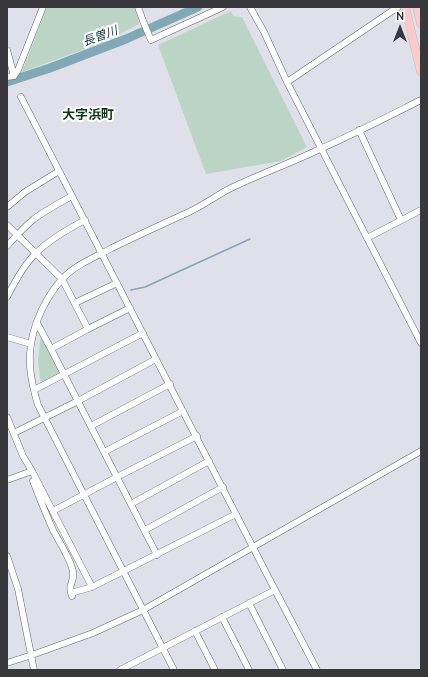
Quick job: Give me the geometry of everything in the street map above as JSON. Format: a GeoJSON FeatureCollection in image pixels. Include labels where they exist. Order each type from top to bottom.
{"type":"FeatureCollection","features":[{"type":"Feature","properties":{"kind":"main road"},"geometry":{"type":"LineString","coordinates":[[405,7],[421,72]]}},
{"type":"Feature","properties":{"kind":"main road"},"geometry":{"type":"LineString","coordinates":[[417,7],[421,24]]}},
{"type":"Feature","properties":{"kind":"street"},"geometry":{"type":"LineString","coordinates":[[7,77],[14,76],[18,70],[43,7]]}},
{"type":"Feature","properties":{"kind":"street"},"geometry":{"type":"LineString","coordinates":[[138,7],[151,40],[223,7]]}},
{"type":"Feature","properties":{"kind":"street"},"geometry":{"type":"LineString","coordinates":[[250,7],[421,343]]}},
{"type":"Feature","properties":{"kind":"street"},"geometry":{"type":"LineString","coordinates":[[287,82],[398,7]]}},
{"type":"Feature","properties":{"kind":"street"},"geometry":{"type":"LineString","coordinates":[[7,50],[14,76]]}},
{"type":"Feature","properties":{"kind":"street"},"geometry":{"type":"LineString","coordinates":[[21,97],[317,670]]}},
{"type":"Feature","properties":{"kind":"street"},"geometry":{"type":"LineString","coordinates":[[174,670],[38,405],[30,366],[31,344],[36,323],[47,301],[62,279],[76,267],[148,230],[191,211],[231,188],[321,149],[421,100]]}},
{"type":"Feature","properties":{"kind":"street"},"geometry":{"type":"LineString","coordinates":[[359,130],[401,220]]}},
{"type":"Feature","properties":{"kind":"street"},"geometry":{"type":"LineString","coordinates":[[7,207],[25,192],[59,171]]}},
{"type":"Feature","properties":{"kind":"street"},"geometry":{"type":"LineString","coordinates":[[7,246],[34,219],[72,196]]}},
{"type":"Feature","properties":{"kind":"street"},"geometry":{"type":"LineString","coordinates":[[367,238],[421,210]]}},
{"type":"Feature","properties":{"kind":"street"},"geometry":{"type":"LineString","coordinates":[[7,297],[17,278],[36,253],[51,241],[85,220]]}},
{"type":"Feature","properties":{"kind":"street"},"geometry":{"type":"LineString","coordinates":[[7,225],[62,279],[88,329]]}},
{"type":"Feature","properties":{"kind":"street"},"geometry":{"type":"LineString","coordinates":[[75,304],[117,283]]}},
{"type":"Feature","properties":{"kind":"street"},"geometry":{"type":"LineString","coordinates":[[51,349],[130,308]]}},
{"type":"Feature","properties":{"kind":"street"},"geometry":{"type":"LineString","coordinates":[[36,323],[51,349],[157,555]]}},
{"type":"Feature","properties":{"kind":"street"},"geometry":{"type":"LineString","coordinates":[[34,390],[143,333]]}},
{"type":"Feature","properties":{"kind":"street"},"geometry":{"type":"LineString","coordinates":[[7,337],[31,344]]}},
{"type":"Feature","properties":{"kind":"street"},"geometry":{"type":"LineString","coordinates":[[14,433],[156,359]]}},
{"type":"Feature","properties":{"kind":"street"},"geometry":{"type":"LineString","coordinates":[[91,426],[170,384]]}},
{"type":"Feature","properties":{"kind":"street"},"geometry":{"type":"LineString","coordinates":[[104,452],[183,410]]}},
{"type":"Feature","properties":{"kind":"street"},"geometry":{"type":"LineString","coordinates":[[7,417],[23,456],[92,587]]}},
{"type":"Feature","properties":{"kind":"street"},"geometry":{"type":"LineString","coordinates":[[53,512],[197,436]]}},
{"type":"Feature","properties":{"kind":"street"},"geometry":{"type":"LineString","coordinates":[[7,662],[32,655],[93,633],[143,610],[421,451]]}},
{"type":"Feature","properties":{"kind":"street"},"geometry":{"type":"LineString","coordinates":[[131,504],[209,462]]}},
{"type":"Feature","properties":{"kind":"street"},"geometry":{"type":"LineString","coordinates":[[7,480],[32,471]]}},
{"type":"Feature","properties":{"kind":"street"},"geometry":{"type":"LineString","coordinates":[[32,471],[33,481],[53,530],[74,572],[70,588],[71,594],[92,587],[124,572],[236,514]]}},
{"type":"Feature","properties":{"kind":"street"},"geometry":{"type":"LineString","coordinates":[[145,530],[222,487]]}},
{"type":"Feature","properties":{"kind":"street"},"geometry":{"type":"LineString","coordinates":[[7,556],[18,589],[34,670]]}},
{"type":"Feature","properties":{"kind":"street"},"geometry":{"type":"LineString","coordinates":[[120,670],[132,667],[162,647],[275,590]]}},
{"type":"Feature","properties":{"kind":"street"},"geometry":{"type":"LineString","coordinates":[[249,603],[283,670]]}},
{"type":"Feature","properties":{"kind":"street"},"geometry":{"type":"LineString","coordinates":[[222,617],[249,670]]}},
{"type":"Feature","properties":{"kind":"street"},"geometry":{"type":"LineString","coordinates":[[195,631],[215,670]]}},
{"type":"Feature","properties":{"kind":"green space"},"geometry":{"type":"Polygon","coordinates":[[[47,7],[135,7],[139,24],[104,42],[22,72],[47,7]]]}},
{"type":"Feature","properties":{"kind":"green space"},"geometry":{"type":"Polygon","coordinates":[[[231,11],[233,16],[242,17],[307,147],[281,161],[206,174],[158,45],[231,11]]]}},
{"type":"Feature","properties":{"kind":"green space"},"geometry":{"type":"Polygon","coordinates":[[[41,334],[65,373],[41,384],[38,361],[41,334]]]}},
{"type":"Feature","properties":{"kind":"waterway","name":"長曽川"},"geometry":{"type":"LineString","coordinates":[[7,82],[50,68],[126,39],[198,7]]}},
{"type":"Feature","properties":{"kind":"waterway"},"geometry":{"type":"LineString","coordinates":[[131,290],[145,287],[250,239]]}},
{"type":"Feature","properties":{"kind":"district","name":"大字浜町"},"geometry":{"type":"Point","coordinates":[88,115]}}]}
